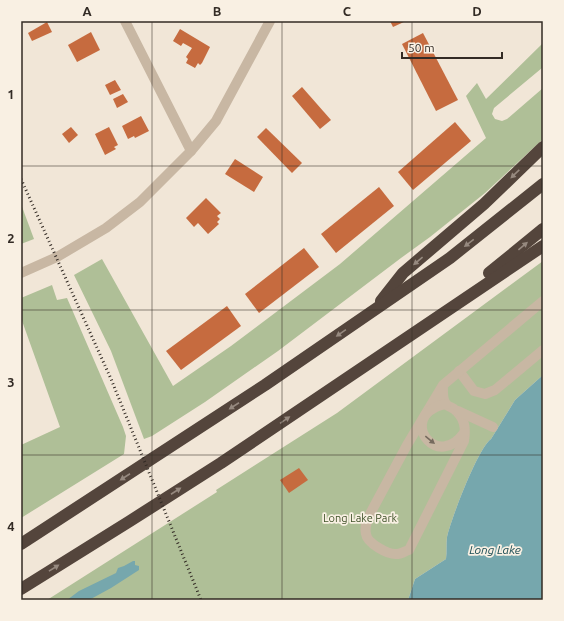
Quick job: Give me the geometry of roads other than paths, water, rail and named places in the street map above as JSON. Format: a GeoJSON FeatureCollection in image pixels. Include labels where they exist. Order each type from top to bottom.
{"type":"FeatureCollection","features":[{"type":"Feature","properties":{"kind":"highway"},"geometry":{"type":"LineString","coordinates":[[373,311],[403,274],[484,204],[543,147]]}},
{"type":"Feature","properties":{"kind":"highway"},"geometry":{"type":"LineString","coordinates":[[21,544],[265,386],[450,258],[543,184]]}},
{"type":"Feature","properties":{"kind":"highway"},"geometry":{"type":"LineString","coordinates":[[369,363],[503,262],[543,229]]}},
{"type":"Feature","properties":{"kind":"highway"},"geometry":{"type":"LineString","coordinates":[[21,589],[130,522],[221,463],[543,246]]}},
{"type":"Feature","properties":{"kind":"street"},"geometry":{"type":"LineString","coordinates":[[125,21],[191,151]]}},
{"type":"Feature","properties":{"kind":"street"},"geometry":{"type":"LineString","coordinates":[[21,273],[57,257],[106,228],[140,202],[191,151],[216,121],[270,21]]}},
{"type":"Feature","properties":{"kind":"street"},"geometry":{"type":"LineString","coordinates":[[443,384],[444,400],[459,414],[463,420],[465,431],[464,441],[409,550],[396,554],[384,550],[370,542],[366,535],[366,525],[371,512],[422,420],[443,384],[542,303]]}},
{"type":"Feature","properties":{"kind":"street"},"geometry":{"type":"LineString","coordinates":[[459,371],[474,391],[485,394],[496,390],[543,350]]}},
{"type":"Feature","properties":{"kind":"street"},"geometry":{"type":"LineString","coordinates":[[465,431],[458,441],[447,447],[439,446],[427,440],[423,433],[422,420],[427,413],[434,408],[449,406],[493,427]]}},
{"type":"Feature","properties":{"kind":"water","name":"Long Lake"},"geometry":{"type":"Polygon","coordinates":[[[543,375],[543,600],[408,600],[415,579],[446,559],[447,537],[459,500],[479,456],[515,400],[543,375]]]}},
{"type":"Feature","properties":{"kind":"water"},"geometry":{"type":"Polygon","coordinates":[[[135,561],[135,565],[139,566],[139,570],[111,588],[89,600],[67,600],[79,591],[116,573],[118,568],[135,561]]]}},
{"type":"Feature","properties":{"kind":"railway"},"geometry":{"type":"LineString","coordinates":[[21,179],[111,379],[201,600]]}},
{"type":"Feature","properties":{"kind":"park label","name":"Long Lake Park"},"geometry":{"type":"Point","coordinates":[360,518]}}]}
